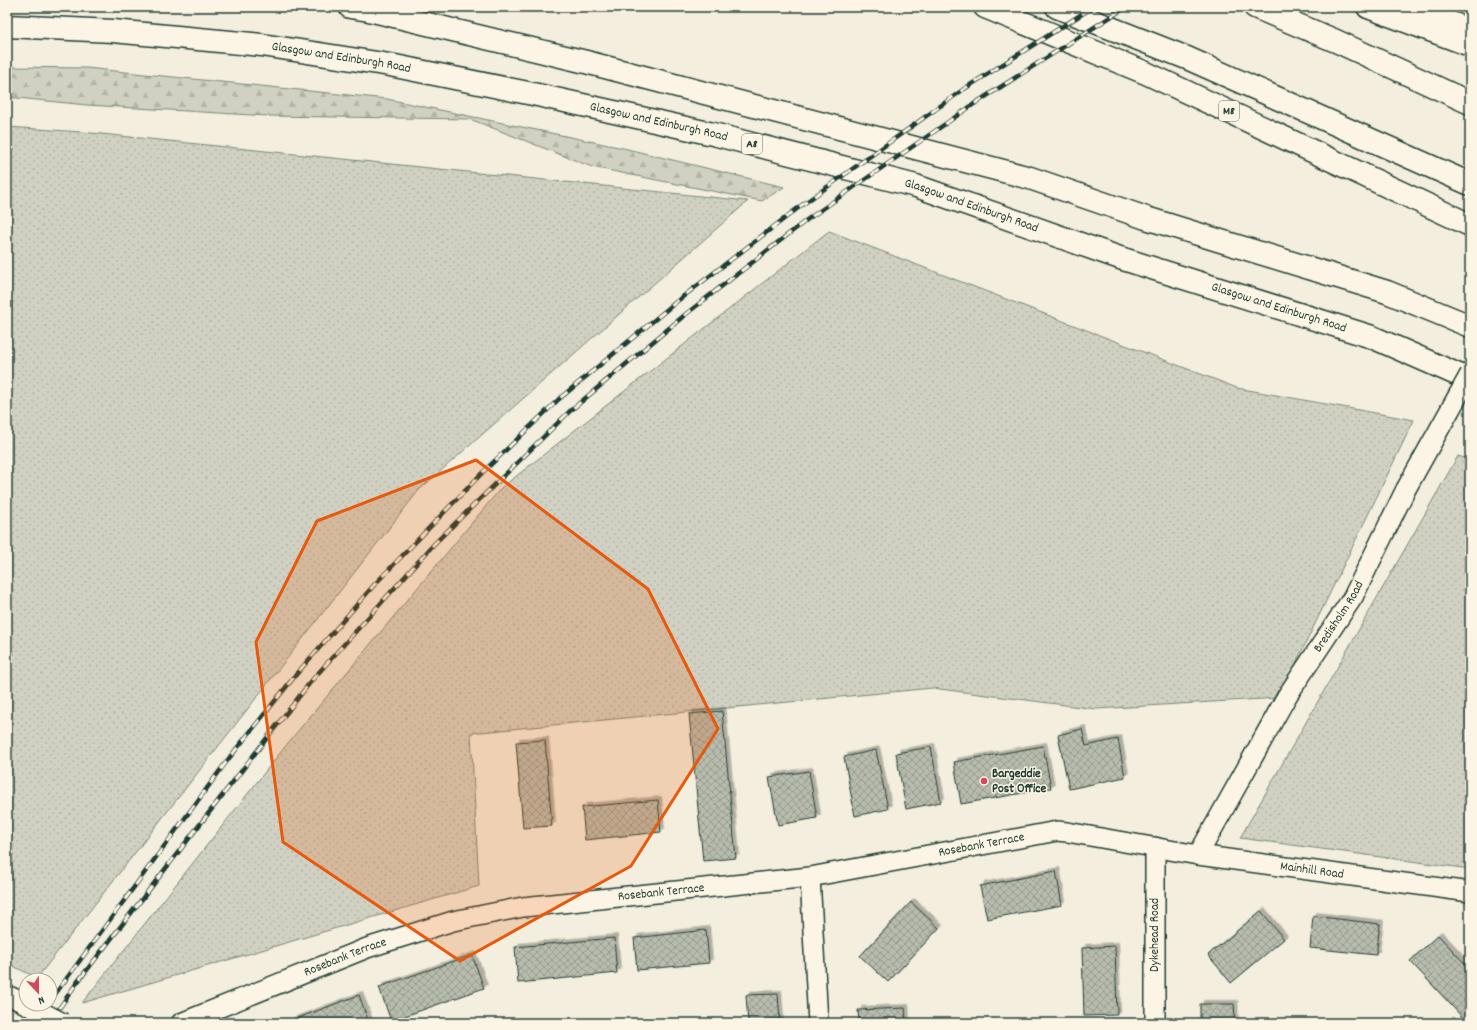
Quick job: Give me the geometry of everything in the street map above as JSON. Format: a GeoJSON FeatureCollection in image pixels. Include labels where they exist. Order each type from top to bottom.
{"type":"FeatureCollection","features":[{"type":"Feature","properties":{"kind":"highway"},"geometry":{"type":"LineString","coordinates":[[350,7],[369,10],[586,62],[1030,178],[1146,218],[1387,292],[1470,326]]}},
{"type":"Feature","properties":{"kind":"highway","name":"M8"},"geometry":{"type":"LineString","coordinates":[[985,7],[1153,76],[1470,225]]}},
{"type":"Feature","properties":{"kind":"highway","name":"M8"},"geometry":{"type":"LineString","coordinates":[[1057,7],[1187,58],[1470,184]]}},
{"type":"Feature","properties":{"kind":"highway"},"geometry":{"type":"LineString","coordinates":[[1255,7],[1336,41],[1470,103]]}},
{"type":"Feature","properties":{"kind":"highway"},"geometry":{"type":"LineString","coordinates":[[1368,7],[1470,45]]}},
{"type":"Feature","properties":{"kind":"highway"},"geometry":{"type":"LineString","coordinates":[[1411,7],[1470,30]]}},
{"type":"Feature","properties":{"kind":"highway","name":"Glasgow and Edinburgh Road"},"geometry":{"type":"LineString","coordinates":[[7,26],[113,31],[262,45],[397,66],[533,94],[713,134],[916,186],[1120,258],[1372,338],[1470,380]]}},
{"type":"Feature","properties":{"kind":"street","name":"Bredisholm Road"},"geometry":{"type":"LineString","coordinates":[[1198,855],[1286,696],[1353,597],[1406,489],[1470,374]]}},
{"type":"Feature","properties":{"kind":"street","name":"Rosebank Terrace"},"geometry":{"type":"LineString","coordinates":[[181,1023],[367,948],[453,921],[523,907],[810,877],[1057,831],[1155,847]]}},
{"type":"Feature","properties":{"kind":"street","name":"Mainhill Road"},"geometry":{"type":"LineString","coordinates":[[1155,847],[1198,855],[1470,892]]}},
{"type":"Feature","properties":{"kind":"street","name":"Dykehead Road"},"geometry":{"type":"LineString","coordinates":[[1155,847],[1155,1023]]}},
{"type":"Feature","properties":{"kind":"street"},"geometry":{"type":"LineString","coordinates":[[810,877],[818,1023]]}},
{"type":"Feature","properties":{"kind":"street"},"geometry":{"type":"LineString","coordinates":[[14,998],[63,1023]]}},
{"type":"Feature","properties":{"kind":"highlighted area"},"geometry":{"type":"Polygon","coordinates":[[[476,460],[648,589],[718,729],[631,866],[460,961],[283,842],[256,642],[317,521],[476,460]]]}},
{"type":"Feature","properties":{"kind":"green space"},"geometry":{"type":"Polygon","coordinates":[[[7,67],[86,68],[387,99],[623,148],[784,187],[762,201],[592,167],[470,119],[268,116],[87,105],[7,97],[7,67]]]}},
{"type":"Feature","properties":{"kind":"green space"},"geometry":{"type":"Polygon","coordinates":[[[7,127],[82,132],[748,201],[419,490],[42,972],[25,972],[7,963],[7,127]]]}},
{"type":"Feature","properties":{"kind":"green space"},"geometry":{"type":"Polygon","coordinates":[[[829,231],[1237,388],[1414,420],[1279,698],[1096,709],[932,688],[471,733],[479,886],[82,1003],[288,743],[501,488],[829,231]]]}},
{"type":"Feature","properties":{"kind":"green space"},"geometry":{"type":"Polygon","coordinates":[[[1458,456],[1470,460],[1470,869],[1240,838],[1458,456]]]}},
{"type":"Feature","properties":{"kind":"building"},"geometry":{"type":"Polygon","coordinates":[[[722,711],[736,858],[703,861],[689,714],[722,711]]]}},
{"type":"Feature","properties":{"kind":"building"},"geometry":{"type":"Polygon","coordinates":[[[1082,729],[1086,746],[1118,739],[1125,777],[1069,789],[1058,735],[1082,729]]]}},
{"type":"Feature","properties":{"kind":"building"},"geometry":{"type":"Polygon","coordinates":[[[545,740],[552,826],[523,828],[516,742],[545,740]]]}},
{"type":"Feature","properties":{"kind":"building"},"geometry":{"type":"Polygon","coordinates":[[[1043,746],[1051,788],[961,804],[954,762],[1043,746]]]}},
{"type":"Feature","properties":{"kind":"building"},"geometry":{"type":"Polygon","coordinates":[[[931,747],[941,802],[906,809],[896,753],[931,747]]]}},
{"type":"Feature","properties":{"kind":"building"},"geometry":{"type":"Polygon","coordinates":[[[876,750],[888,809],[855,816],[844,757],[876,750]]]}},
{"type":"Feature","properties":{"kind":"building"},"geometry":{"type":"Polygon","coordinates":[[[809,771],[817,818],[778,825],[769,777],[809,771]]]}},
{"type":"Feature","properties":{"kind":"building"},"geometry":{"type":"Polygon","coordinates":[[[658,800],[661,832],[585,840],[582,807],[658,800]]]}},
{"type":"Feature","properties":{"kind":"building"},"geometry":{"type":"Polygon","coordinates":[[[1056,871],[1062,905],[987,919],[980,886],[1056,871]]]}},
{"type":"Feature","properties":{"kind":"building"},"geometry":{"type":"Polygon","coordinates":[[[911,902],[939,928],[888,982],[860,956],[911,902]]]}},
{"type":"Feature","properties":{"kind":"building"},"geometry":{"type":"Polygon","coordinates":[[[1261,911],[1284,939],[1231,983],[1208,955],[1261,911]]]}},
{"type":"Feature","properties":{"kind":"building"},"geometry":{"type":"Polygon","coordinates":[[[1313,916],[1380,924],[1376,955],[1310,948],[1313,916]]]}},
{"type":"Feature","properties":{"kind":"building"},"geometry":{"type":"Polygon","coordinates":[[[706,930],[709,963],[637,970],[634,938],[706,930]]]}},
{"type":"Feature","properties":{"kind":"building"},"geometry":{"type":"Polygon","coordinates":[[[1438,935],[1470,969],[1470,1011],[1463,1018],[1410,961],[1438,935]]]}},
{"type":"Feature","properties":{"kind":"building"},"geometry":{"type":"Polygon","coordinates":[[[614,938],[617,973],[518,983],[515,947],[614,938]]]}},
{"type":"Feature","properties":{"kind":"building"},"geometry":{"type":"Polygon","coordinates":[[[1115,946],[1117,1015],[1084,1016],[1082,948],[1115,946]]]}},
{"type":"Feature","properties":{"kind":"building"},"geometry":{"type":"Polygon","coordinates":[[[472,955],[484,988],[391,1021],[379,987],[472,955]]]}},
{"type":"Feature","properties":{"kind":"building"},"geometry":{"type":"Polygon","coordinates":[[[778,994],[780,1023],[748,1023],[746,995],[778,994]]]}},
{"type":"Feature","properties":{"kind":"building"},"geometry":{"type":"Polygon","coordinates":[[[359,995],[369,1023],[291,1023],[290,1021],[359,995]]]}},
{"type":"Feature","properties":{"kind":"building"},"geometry":{"type":"Polygon","coordinates":[[[1200,1004],[1234,1004],[1235,1023],[1200,1023],[1200,1004]]]}},
{"type":"Feature","properties":{"kind":"building"},"geometry":{"type":"Polygon","coordinates":[[[905,1008],[906,1023],[859,1023],[858,1010],[905,1008]]]}},
{"type":"Feature","properties":{"kind":"railway"},"geometry":{"type":"LineString","coordinates":[[58,990],[230,757],[299,671],[375,584],[482,473],[559,399],[676,302],[802,205],[964,89],[1093,7]]}},
{"type":"Feature","properties":{"kind":"railway"},"geometry":{"type":"LineString","coordinates":[[49,1023],[76,984],[312,680],[435,543],[570,411],[686,314],[808,219],[974,104],[1126,7]]}},
{"type":"Feature","properties":{"kind":"railway"},"geometry":{"type":"LineString","coordinates":[[33,1023],[42,1012]]}},
{"type":"Feature","properties":{"kind":"place","name":"Bargeddie Post Office"},"geometry":{"type":"Point","coordinates":[984,781]}}]}
